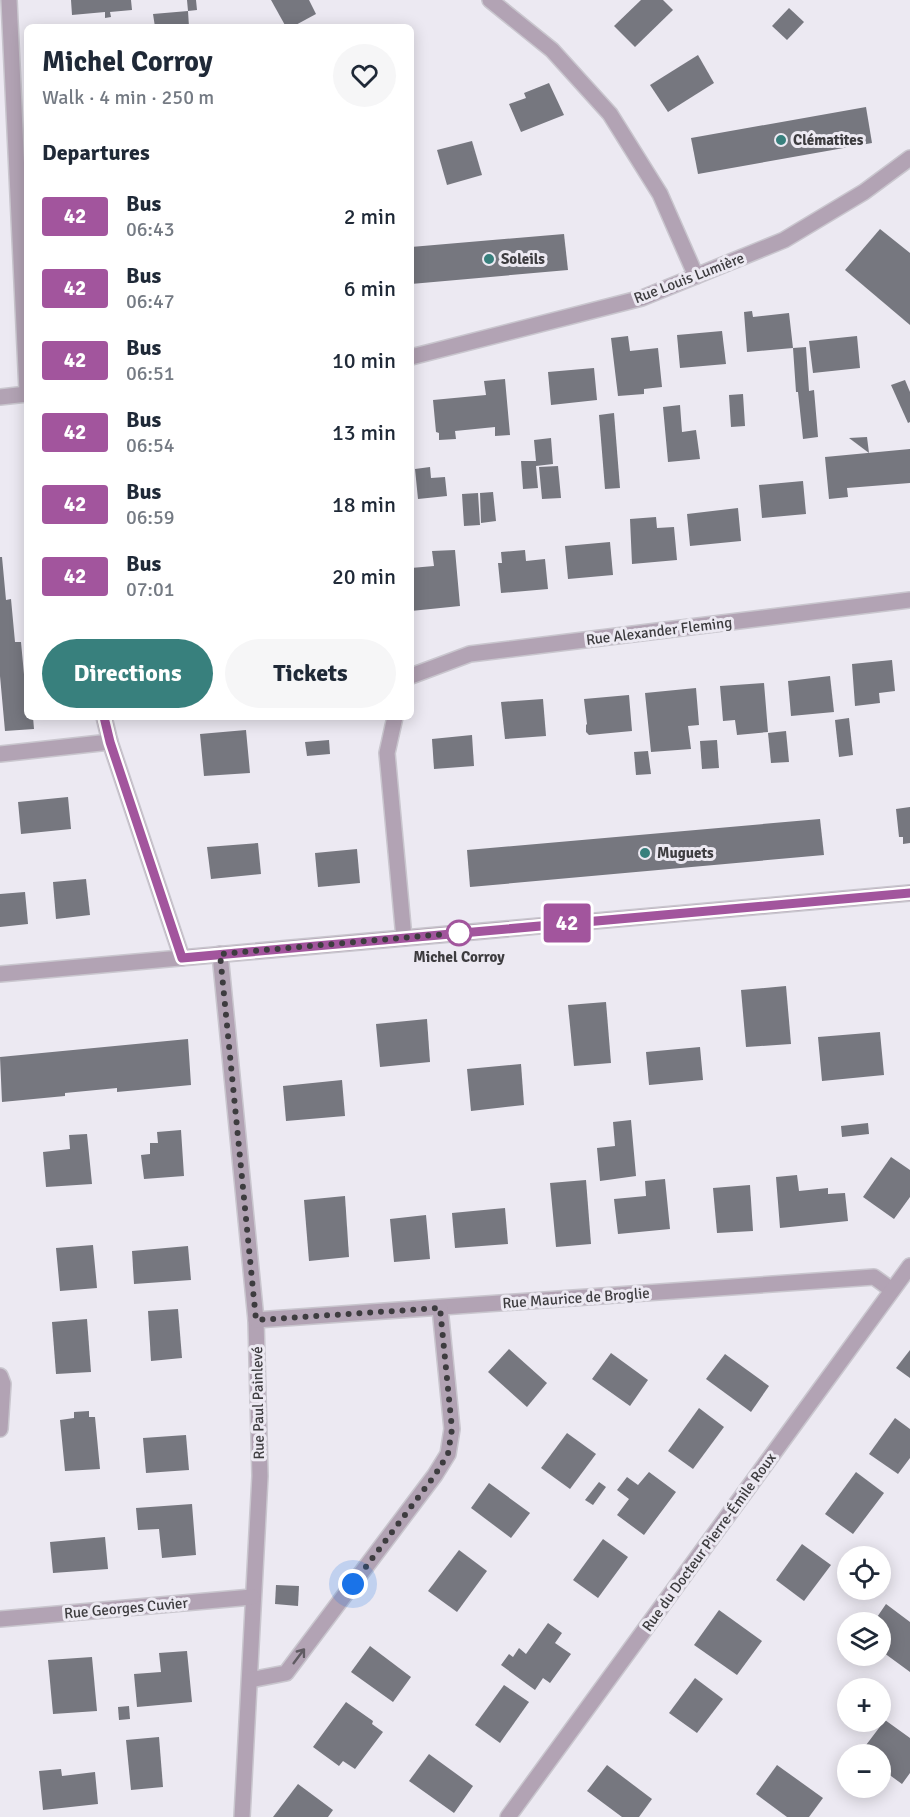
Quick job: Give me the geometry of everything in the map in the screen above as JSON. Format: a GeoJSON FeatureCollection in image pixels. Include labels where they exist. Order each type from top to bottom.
{"type":"FeatureCollection","features":[{"type":"Feature","properties":{"kind":"street"},"geometry":{"type":"LineString","coordinates":[[9,0],[24,328]]}},
{"type":"Feature","properties":{"kind":"street"},"geometry":{"type":"LineString","coordinates":[[490,0],[552,50],[610,114],[660,194],[696,276]]}},
{"type":"Feature","properties":{"kind":"street","name":"Rue Louis Lumière"},"geometry":{"type":"LineString","coordinates":[[414,356],[642,298],[784,240],[864,192],[910,158]]}},
{"type":"Feature","properties":{"kind":"street"},"geometry":{"type":"LineString","coordinates":[[0,397],[24,393]]}},
{"type":"Feature","properties":{"kind":"street","name":"Rue Alexander Fleming"},"geometry":{"type":"LineString","coordinates":[[414,675],[470,654],[910,600]]}},
{"type":"Feature","properties":{"kind":"street"},"geometry":{"type":"LineString","coordinates":[[105,720],[182,958]]}},
{"type":"Feature","properties":{"kind":"street"},"geometry":{"type":"LineString","coordinates":[[394,720],[387,753],[404,938]]}},
{"type":"Feature","properties":{"kind":"street"},"geometry":{"type":"LineString","coordinates":[[0,754],[110,742]]}},
{"type":"Feature","properties":{"kind":"street"},"geometry":{"type":"LineString","coordinates":[[0,974],[910,893]]}},
{"type":"Feature","properties":{"kind":"street","name":"Rue Paul Painlevé"},"geometry":{"type":"LineString","coordinates":[[220,954],[256,1320],[260,1476],[242,1817]]}},
{"type":"Feature","properties":{"kind":"street","name":"Rue du Docteur Pierre-Émile Roux"},"geometry":{"type":"LineString","coordinates":[[508,1817],[910,1266]]}},
{"type":"Feature","properties":{"kind":"street","name":"Rue Maurice de Broglie"},"geometry":{"type":"LineString","coordinates":[[256,1320],[874,1277],[892,1290]]}},
{"type":"Feature","properties":{"kind":"street"},"geometry":{"type":"LineString","coordinates":[[250,1680],[286,1673],[435,1475],[448,1454],[452,1429],[440,1308]]}},
{"type":"Feature","properties":{"kind":"street"},"geometry":{"type":"LineString","coordinates":[[0,1377],[3,1384],[0,1429]]}},
{"type":"Feature","properties":{"kind":"street","name":"Rue Georges Cuvier"},"geometry":{"type":"LineString","coordinates":[[0,1619],[252,1597]]}},
{"type":"Feature","properties":{"kind":"building"},"geometry":{"type":"Polygon","coordinates":[[[71,0],[131,0],[132,10],[110,12],[111,17],[105,18],[105,12],[72,15],[71,0]]]}},
{"type":"Feature","properties":{"kind":"building"},"geometry":{"type":"Polygon","coordinates":[[[187,0],[196,0],[197,10],[188,11],[187,0]]]}},
{"type":"Feature","properties":{"kind":"building"},"geometry":{"type":"Polygon","coordinates":[[[271,0],[309,0],[316,14],[298,24],[284,24],[271,0]]]}},
{"type":"Feature","properties":{"kind":"building"},"geometry":{"type":"Polygon","coordinates":[[[641,0],[663,0],[673,10],[635,47],[614,26],[641,0]]]}},
{"type":"Feature","properties":{"kind":"building"},"geometry":{"type":"Polygon","coordinates":[[[789,8],[804,22],[787,40],[772,26],[789,8]]]}},
{"type":"Feature","properties":{"kind":"building"},"geometry":{"type":"Polygon","coordinates":[[[188,11],[189,24],[155,24],[153,14],[188,11]]]}},
{"type":"Feature","properties":{"kind":"building"},"geometry":{"type":"Polygon","coordinates":[[[698,55],[714,83],[668,112],[650,85],[698,55]]]}},
{"type":"Feature","properties":{"kind":"building"},"geometry":{"type":"Polygon","coordinates":[[[549,83],[564,115],[521,132],[509,104],[526,98],[524,93],[549,83]]]}},
{"type":"Feature","properties":{"kind":"building","name":"Clématites"},"geometry":{"type":"Polygon","coordinates":[[[866,107],[872,143],[698,174],[691,138],[866,107]]]}},
{"type":"Feature","properties":{"kind":"building"},"geometry":{"type":"Polygon","coordinates":[[[472,141],[482,175],[447,185],[437,150],[472,141]]]}},
{"type":"Feature","properties":{"kind":"building"},"geometry":{"type":"Polygon","coordinates":[[[880,229],[910,253],[910,325],[845,270],[880,229]]]}},
{"type":"Feature","properties":{"kind":"building","name":"Soleils"},"geometry":{"type":"Polygon","coordinates":[[[564,234],[568,270],[414,284],[414,247],[564,234]]]}},
{"type":"Feature","properties":{"kind":"building"},"geometry":{"type":"Polygon","coordinates":[[[752,311],[753,317],[789,313],[793,348],[747,352],[744,312],[752,311]]]}},
{"type":"Feature","properties":{"kind":"building"},"geometry":{"type":"Polygon","coordinates":[[[722,331],[726,364],[680,368],[677,335],[722,331]]]}},
{"type":"Feature","properties":{"kind":"building"},"geometry":{"type":"Polygon","coordinates":[[[628,336],[630,351],[658,348],[662,387],[644,389],[644,394],[618,396],[611,338],[628,336]]]}},
{"type":"Feature","properties":{"kind":"building"},"geometry":{"type":"Polygon","coordinates":[[[857,336],[860,368],[813,373],[809,341],[857,336]]]}},
{"type":"Feature","properties":{"kind":"building"},"geometry":{"type":"Polygon","coordinates":[[[806,347],[809,391],[814,390],[818,437],[803,439],[798,392],[796,392],[793,348],[806,347]]]}},
{"type":"Feature","properties":{"kind":"building"},"geometry":{"type":"Polygon","coordinates":[[[594,368],[597,400],[551,405],[548,372],[594,368]]]}},
{"type":"Feature","properties":{"kind":"building"},"geometry":{"type":"Polygon","coordinates":[[[505,379],[510,435],[495,436],[495,427],[455,431],[456,439],[439,440],[433,400],[486,395],[484,381],[505,379]]]}},
{"type":"Feature","properties":{"kind":"building"},"geometry":{"type":"Polygon","coordinates":[[[905,380],[910,392],[910,422],[908,423],[891,385],[905,380]]]}},
{"type":"Feature","properties":{"kind":"building"},"geometry":{"type":"Polygon","coordinates":[[[743,394],[745,426],[731,427],[729,395],[743,394]]]}},
{"type":"Feature","properties":{"kind":"building"},"geometry":{"type":"Polygon","coordinates":[[[680,405],[682,432],[696,430],[700,459],[668,462],[663,407],[680,405]]]}},
{"type":"Feature","properties":{"kind":"building"},"geometry":{"type":"Polygon","coordinates":[[[614,413],[620,488],[605,489],[599,415],[614,413]]]}},
{"type":"Feature","properties":{"kind":"building"},"geometry":{"type":"Polygon","coordinates":[[[867,437],[869,453],[849,438],[867,437]]]}},
{"type":"Feature","properties":{"kind":"building"},"geometry":{"type":"Polygon","coordinates":[[[551,438],[553,464],[536,466],[538,488],[523,489],[521,461],[536,461],[534,440],[551,438]]]}},
{"type":"Feature","properties":{"kind":"building"},"geometry":{"type":"Polygon","coordinates":[[[910,449],[910,483],[847,488],[848,497],[829,499],[825,457],[910,449]]]}},
{"type":"Feature","properties":{"kind":"building"},"geometry":{"type":"Polygon","coordinates":[[[558,466],[561,498],[542,499],[539,467],[558,466]]]}},
{"type":"Feature","properties":{"kind":"building"},"geometry":{"type":"Polygon","coordinates":[[[430,467],[431,478],[445,477],[447,496],[418,499],[415,469],[430,467]]]}},
{"type":"Feature","properties":{"kind":"building"},"geometry":{"type":"Polygon","coordinates":[[[803,481],[806,514],[762,518],[759,485],[803,481]]]}},
{"type":"Feature","properties":{"kind":"building"},"geometry":{"type":"Polygon","coordinates":[[[493,492],[496,521],[481,523],[480,493],[493,492]]]}},
{"type":"Feature","properties":{"kind":"building"},"geometry":{"type":"Polygon","coordinates":[[[478,493],[480,525],[464,526],[462,494],[478,493]]]}},
{"type":"Feature","properties":{"kind":"building"},"geometry":{"type":"Polygon","coordinates":[[[738,508],[741,541],[690,546],[687,514],[738,508]]]}},
{"type":"Feature","properties":{"kind":"building"},"geometry":{"type":"Polygon","coordinates":[[[656,517],[657,528],[674,527],[677,560],[632,564],[630,519],[656,517]]]}},
{"type":"Feature","properties":{"kind":"building"},"geometry":{"type":"Polygon","coordinates":[[[610,542],[613,575],[568,579],[565,546],[610,542]]]}},
{"type":"Feature","properties":{"kind":"building"},"geometry":{"type":"Polygon","coordinates":[[[455,550],[460,606],[414,611],[414,568],[434,566],[432,551],[455,550]]]}},
{"type":"Feature","properties":{"kind":"building"},"geometry":{"type":"Polygon","coordinates":[[[525,550],[526,561],[545,559],[548,589],[501,593],[498,563],[502,563],[501,552],[525,550]]]}},
{"type":"Feature","properties":{"kind":"building"},"geometry":{"type":"Polygon","coordinates":[[[0,557],[2,557],[6,600],[11,599],[15,642],[21,642],[24,720],[33,720],[34,729],[5,731],[0,676],[0,557]]]}},
{"type":"Feature","properties":{"kind":"building"},"geometry":{"type":"Polygon","coordinates":[[[892,660],[895,691],[879,693],[880,703],[855,706],[852,664],[892,660]]]}},
{"type":"Feature","properties":{"kind":"building"},"geometry":{"type":"Polygon","coordinates":[[[830,676],[834,712],[791,716],[788,681],[830,676]]]}},
{"type":"Feature","properties":{"kind":"building"},"geometry":{"type":"Polygon","coordinates":[[[764,683],[768,732],[737,735],[735,720],[723,721],[720,686],[764,683]]]}},
{"type":"Feature","properties":{"kind":"building"},"geometry":{"type":"Polygon","coordinates":[[[696,688],[699,725],[688,726],[691,749],[651,752],[645,693],[696,688]]]}},
{"type":"Feature","properties":{"kind":"building"},"geometry":{"type":"Polygon","coordinates":[[[629,695],[632,731],[589,735],[586,732],[584,699],[629,695]]]}},
{"type":"Feature","properties":{"kind":"building"},"geometry":{"type":"Polygon","coordinates":[[[543,699],[546,736],[505,739],[501,702],[543,699]]]}},
{"type":"Feature","properties":{"kind":"building"},"geometry":{"type":"Polygon","coordinates":[[[849,718],[853,755],[839,757],[835,720],[849,718]]]}},
{"type":"Feature","properties":{"kind":"building"},"geometry":{"type":"Polygon","coordinates":[[[246,730],[250,773],[204,776],[200,734],[246,730]]]}},
{"type":"Feature","properties":{"kind":"building"},"geometry":{"type":"Polygon","coordinates":[[[786,731],[789,762],[771,763],[768,733],[786,731]]]}},
{"type":"Feature","properties":{"kind":"building"},"geometry":{"type":"Polygon","coordinates":[[[472,735],[474,766],[434,769],[432,739],[472,735]]]}},
{"type":"Feature","properties":{"kind":"building"},"geometry":{"type":"Polygon","coordinates":[[[329,740],[330,754],[307,756],[305,742],[329,740]]]}},
{"type":"Feature","properties":{"kind":"building"},"geometry":{"type":"Polygon","coordinates":[[[717,740],[719,768],[702,769],[700,741],[717,740]]]}},
{"type":"Feature","properties":{"kind":"building"},"geometry":{"type":"Polygon","coordinates":[[[648,751],[651,774],[636,775],[634,752],[648,751]]]}},
{"type":"Feature","properties":{"kind":"building"},"geometry":{"type":"Polygon","coordinates":[[[68,797],[71,829],[21,834],[18,802],[68,797]]]}},
{"type":"Feature","properties":{"kind":"building"},"geometry":{"type":"Polygon","coordinates":[[[910,807],[910,843],[903,844],[903,837],[899,837],[896,809],[910,807]]]}},
{"type":"Feature","properties":{"kind":"building","name":"Muguets"},"geometry":{"type":"Polygon","coordinates":[[[820,819],[824,855],[470,887],[467,850],[820,819]]]}},
{"type":"Feature","properties":{"kind":"building"},"geometry":{"type":"Polygon","coordinates":[[[258,843],[261,874],[211,879],[207,847],[258,843]]]}},
{"type":"Feature","properties":{"kind":"building"},"geometry":{"type":"Polygon","coordinates":[[[357,849],[360,883],[318,887],[315,853],[357,849]]]}},
{"type":"Feature","properties":{"kind":"building"},"geometry":{"type":"Polygon","coordinates":[[[86,879],[90,915],[56,919],[53,882],[86,879]]]}},
{"type":"Feature","properties":{"kind":"building"},"geometry":{"type":"Polygon","coordinates":[[[25,892],[28,924],[0,927],[0,894],[25,892]]]}},
{"type":"Feature","properties":{"kind":"building"},"geometry":{"type":"Polygon","coordinates":[[[786,986],[791,1044],[746,1047],[741,990],[786,986]]]}},
{"type":"Feature","properties":{"kind":"building"},"geometry":{"type":"Polygon","coordinates":[[[606,1002],[611,1063],[574,1066],[568,1005],[606,1002]]]}},
{"type":"Feature","properties":{"kind":"building"},"geometry":{"type":"Polygon","coordinates":[[[427,1019],[430,1062],[380,1067],[376,1024],[427,1019]]]}},
{"type":"Feature","properties":{"kind":"building"},"geometry":{"type":"Polygon","coordinates":[[[880,1032],[884,1075],[822,1081],[818,1037],[880,1032]]]}},
{"type":"Feature","properties":{"kind":"building"},"geometry":{"type":"Polygon","coordinates":[[[188,1039],[191,1085],[117,1092],[117,1088],[2,1102],[0,1057],[188,1039]]]}},
{"type":"Feature","properties":{"kind":"building"},"geometry":{"type":"Polygon","coordinates":[[[700,1047],[703,1080],[649,1085],[646,1052],[700,1047]]]}},
{"type":"Feature","properties":{"kind":"building"},"geometry":{"type":"Polygon","coordinates":[[[521,1064],[524,1105],[471,1111],[467,1069],[521,1064]]]}},
{"type":"Feature","properties":{"kind":"building"},"geometry":{"type":"Polygon","coordinates":[[[342,1080],[345,1116],[286,1121],[283,1086],[342,1080]]]}},
{"type":"Feature","properties":{"kind":"building"},"geometry":{"type":"Polygon","coordinates":[[[631,1120],[636,1176],[600,1181],[597,1148],[615,1146],[613,1122],[631,1120]]]}},
{"type":"Feature","properties":{"kind":"building"},"geometry":{"type":"Polygon","coordinates":[[[868,1123],[869,1134],[842,1137],[841,1126],[868,1123]]]}},
{"type":"Feature","properties":{"kind":"building"},"geometry":{"type":"Polygon","coordinates":[[[181,1130],[184,1176],[144,1179],[141,1155],[150,1154],[150,1143],[158,1143],[157,1132],[181,1130]]]}},
{"type":"Feature","properties":{"kind":"building"},"geometry":{"type":"Polygon","coordinates":[[[87,1134],[92,1184],[46,1187],[43,1152],[70,1149],[69,1135],[87,1134]]]}},
{"type":"Feature","properties":{"kind":"building"},"geometry":{"type":"Polygon","coordinates":[[[891,1157],[910,1170],[910,1197],[894,1219],[863,1197],[891,1157]]]}},
{"type":"Feature","properties":{"kind":"building"},"geometry":{"type":"Polygon","coordinates":[[[797,1175],[799,1191],[828,1188],[828,1194],[845,1193],[848,1221],[780,1228],[776,1177],[797,1175]]]}},
{"type":"Feature","properties":{"kind":"building"},"geometry":{"type":"Polygon","coordinates":[[[665,1179],[670,1229],[618,1234],[614,1199],[646,1196],[645,1181],[665,1179]]]}},
{"type":"Feature","properties":{"kind":"building"},"geometry":{"type":"Polygon","coordinates":[[[586,1180],[591,1244],[556,1247],[550,1183],[586,1180]]]}},
{"type":"Feature","properties":{"kind":"building"},"geometry":{"type":"Polygon","coordinates":[[[750,1185],[753,1231],[717,1233],[713,1188],[750,1185]]]}},
{"type":"Feature","properties":{"kind":"building"},"geometry":{"type":"Polygon","coordinates":[[[345,1196],[349,1257],[309,1261],[304,1200],[345,1196]]]}},
{"type":"Feature","properties":{"kind":"building"},"geometry":{"type":"Polygon","coordinates":[[[505,1208],[508,1244],[455,1248],[452,1213],[505,1208]]]}},
{"type":"Feature","properties":{"kind":"building"},"geometry":{"type":"Polygon","coordinates":[[[426,1215],[430,1259],[394,1262],[390,1219],[426,1215]]]}},
{"type":"Feature","properties":{"kind":"building"},"geometry":{"type":"Polygon","coordinates":[[[93,1245],[97,1288],[60,1291],[56,1248],[93,1245]]]}},
{"type":"Feature","properties":{"kind":"building"},"geometry":{"type":"Polygon","coordinates":[[[188,1246],[191,1280],[134,1284],[132,1251],[188,1246]]]}},
{"type":"Feature","properties":{"kind":"building"},"geometry":{"type":"Polygon","coordinates":[[[178,1309],[182,1358],[151,1361],[148,1311],[178,1309]]]}},
{"type":"Feature","properties":{"kind":"building"},"geometry":{"type":"Polygon","coordinates":[[[87,1319],[91,1372],[56,1374],[52,1322],[87,1319]]]}},
{"type":"Feature","properties":{"kind":"building"},"geometry":{"type":"Polygon","coordinates":[[[509,1349],[547,1383],[527,1407],[488,1372],[509,1349]]]}},
{"type":"Feature","properties":{"kind":"building"},"geometry":{"type":"Polygon","coordinates":[[[910,1350],[910,1378],[896,1368],[910,1350]]]}},
{"type":"Feature","properties":{"kind":"building"},"geometry":{"type":"Polygon","coordinates":[[[611,1353],[648,1380],[630,1406],[592,1379],[611,1353]]]}},
{"type":"Feature","properties":{"kind":"building"},"geometry":{"type":"Polygon","coordinates":[[[725,1354],[769,1386],[751,1412],[706,1379],[725,1354]]]}},
{"type":"Feature","properties":{"kind":"building"},"geometry":{"type":"Polygon","coordinates":[[[699,1408],[724,1427],[693,1469],[668,1451],[699,1408]]]}},
{"type":"Feature","properties":{"kind":"building"},"geometry":{"type":"Polygon","coordinates":[[[89,1411],[89,1417],[95,1417],[100,1469],[65,1471],[60,1420],[74,1418],[74,1412],[89,1411]]]}},
{"type":"Feature","properties":{"kind":"building"},"geometry":{"type":"Polygon","coordinates":[[[895,1418],[910,1429],[910,1458],[898,1474],[869,1454],[895,1418]]]}},
{"type":"Feature","properties":{"kind":"building"},"geometry":{"type":"Polygon","coordinates":[[[567,1433],[596,1454],[570,1489],[541,1468],[567,1433]]]}},
{"type":"Feature","properties":{"kind":"building"},"geometry":{"type":"Polygon","coordinates":[[[186,1435],[189,1470],[146,1473],[143,1438],[186,1435]]]}},
{"type":"Feature","properties":{"kind":"building"},"geometry":{"type":"Polygon","coordinates":[[[649,1472],[676,1492],[644,1535],[617,1515],[629,1499],[617,1490],[627,1477],[638,1485],[649,1472]]]}},
{"type":"Feature","properties":{"kind":"building"},"geometry":{"type":"Polygon","coordinates":[[[856,1472],[884,1493],[853,1534],[825,1514],[856,1472]]]}},
{"type":"Feature","properties":{"kind":"building"},"geometry":{"type":"Polygon","coordinates":[[[599,1482],[606,1487],[593,1505],[585,1500],[599,1482]]]}},
{"type":"Feature","properties":{"kind":"building"},"geometry":{"type":"Polygon","coordinates":[[[489,1483],[530,1513],[511,1538],[471,1508],[489,1483]]]}},
{"type":"Feature","properties":{"kind":"building"},"geometry":{"type":"Polygon","coordinates":[[[192,1504],[196,1555],[162,1558],[159,1529],[138,1530],[136,1508],[192,1504]]]}},
{"type":"Feature","properties":{"kind":"building"},"geometry":{"type":"Polygon","coordinates":[[[105,1537],[108,1569],[53,1573],[50,1542],[105,1537]]]}},
{"type":"Feature","properties":{"kind":"building"},"geometry":{"type":"Polygon","coordinates":[[[603,1539],[628,1557],[598,1598],[573,1580],[603,1539]]]}},
{"type":"Feature","properties":{"kind":"building"},"geometry":{"type":"Polygon","coordinates":[[[802,1544],[831,1565],[804,1601],[776,1580],[802,1544]]]}},
{"type":"Feature","properties":{"kind":"building"},"geometry":{"type":"Polygon","coordinates":[[[459,1550],[487,1571],[457,1612],[428,1591],[459,1550]]]}},
{"type":"Feature","properties":{"kind":"building"},"geometry":{"type":"Polygon","coordinates":[[[276,1585],[299,1586],[298,1606],[275,1604],[276,1585]]]}},
{"type":"Feature","properties":{"kind":"building"},"geometry":{"type":"Polygon","coordinates":[[[886,1604],[910,1622],[910,1672],[891,1658],[891,1612],[881,1612],[886,1604]]]}},
{"type":"Feature","properties":{"kind":"building"},"geometry":{"type":"Polygon","coordinates":[[[719,1610],[762,1641],[737,1675],[694,1645],[719,1610]]]}},
{"type":"Feature","properties":{"kind":"building"},"geometry":{"type":"Polygon","coordinates":[[[548,1623],[562,1633],[555,1643],[571,1654],[550,1683],[543,1678],[535,1690],[501,1665],[509,1654],[513,1657],[519,1648],[526,1654],[548,1623]]]}},
{"type":"Feature","properties":{"kind":"building"},"geometry":{"type":"Polygon","coordinates":[[[370,1646],[411,1677],[393,1702],[351,1672],[370,1646]]]}},
{"type":"Feature","properties":{"kind":"building"},"geometry":{"type":"Polygon","coordinates":[[[187,1651],[192,1702],[137,1707],[134,1674],[161,1672],[159,1653],[187,1651]]]}},
{"type":"Feature","properties":{"kind":"building"},"geometry":{"type":"Polygon","coordinates":[[[92,1657],[97,1711],[53,1714],[48,1660],[92,1657]]]}},
{"type":"Feature","properties":{"kind":"building"},"geometry":{"type":"Polygon","coordinates":[[[695,1678],[723,1699],[697,1733],[669,1713],[695,1678]]]}},
{"type":"Feature","properties":{"kind":"building"},"geometry":{"type":"Polygon","coordinates":[[[504,1685],[529,1702],[500,1743],[475,1725],[504,1685]]]}},
{"type":"Feature","properties":{"kind":"building"},"geometry":{"type":"Polygon","coordinates":[[[346,1702],[373,1721],[372,1724],[383,1732],[355,1769],[343,1761],[339,1766],[313,1747],[346,1702]]]}},
{"type":"Feature","properties":{"kind":"building"},"geometry":{"type":"Polygon","coordinates":[[[129,1706],[130,1719],[119,1720],[118,1707],[129,1706]]]}},
{"type":"Feature","properties":{"kind":"building"},"geometry":{"type":"Polygon","coordinates":[[[891,1724],[910,1738],[910,1773],[902,1784],[891,1776],[891,1744],[867,1744],[876,1732],[891,1732],[891,1724]]]}},
{"type":"Feature","properties":{"kind":"building"},"geometry":{"type":"Polygon","coordinates":[[[159,1737],[163,1787],[131,1790],[126,1740],[159,1737]]]}},
{"type":"Feature","properties":{"kind":"building"},"geometry":{"type":"Polygon","coordinates":[[[429,1754],[473,1786],[454,1813],[409,1781],[429,1754]]]}},
{"type":"Feature","properties":{"kind":"building"},"geometry":{"type":"Polygon","coordinates":[[[607,1765],[652,1799],[639,1817],[622,1817],[587,1791],[607,1765]]]}},
{"type":"Feature","properties":{"kind":"building"},"geometry":{"type":"Polygon","coordinates":[[[777,1765],[823,1798],[809,1817],[787,1817],[756,1794],[777,1765]]]}},
{"type":"Feature","properties":{"kind":"building"},"geometry":{"type":"Polygon","coordinates":[[[61,1769],[62,1776],[95,1772],[98,1804],[43,1810],[39,1771],[61,1769]]]}},
{"type":"Feature","properties":{"kind":"building"},"geometry":{"type":"Polygon","coordinates":[[[298,1784],[333,1810],[328,1817],[273,1817],[298,1784]]]}},
{"type":"Feature","properties":{"kind":"bus line","name":"42"},"geometry":{"type":"LineString","coordinates":[[105,720],[182,958],[910,893]]}},
{"type":"Feature","properties":{"kind":"place","name":"Clématites"},"geometry":{"type":"Point","coordinates":[781,140]}},
{"type":"Feature","properties":{"kind":"place","name":"Soleils"},"geometry":{"type":"Point","coordinates":[489,259]}},
{"type":"Feature","properties":{"kind":"place","name":"Muguets"},"geometry":{"type":"Point","coordinates":[645,853]}},
{"type":"Feature","properties":{"kind":"place","name":"Michel Corroy"},"geometry":{"type":"Point","coordinates":[459,933]}},
{"type":"Feature","properties":{"kind":"route"},"geometry":{"type":"LineString","coordinates":[[353,1584],[435,1475],[448,1454],[452,1429],[440,1308],[256,1320],[220,954],[469,932],[459,933]]}}]}
